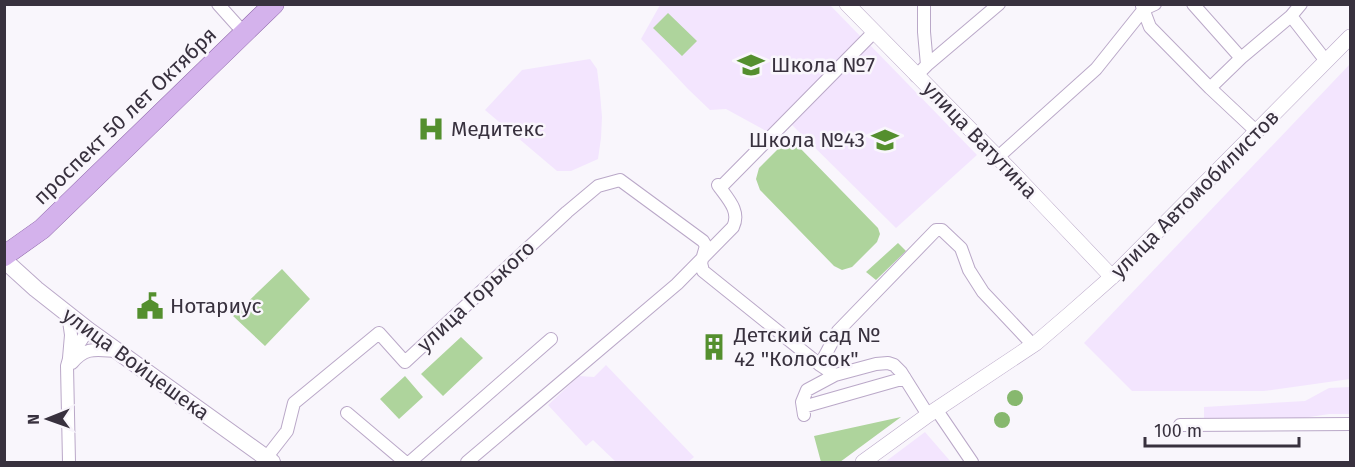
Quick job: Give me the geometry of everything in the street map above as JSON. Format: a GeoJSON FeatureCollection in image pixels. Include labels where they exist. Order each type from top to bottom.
{"type":"FeatureCollection","features":[{"type":"Feature","properties":{"kind":"main road","name":"проспект 50 лет Октября"},"geometry":{"type":"LineString","coordinates":[[4,258],[42,229],[274,4]]}},
{"type":"Feature","properties":{"kind":"main road","name":"улица Войцешека"},"geometry":{"type":"LineString","coordinates":[[4,258],[36,290],[88,330],[269,460]]}},
{"type":"Feature","properties":{"kind":"street"},"geometry":{"type":"LineString","coordinates":[[218,4],[244,33]]}},
{"type":"Feature","properties":{"kind":"street","name":"улица Ватутина"},"geometry":{"type":"LineString","coordinates":[[847,4],[874,32],[922,70],[998,158],[1112,278]]}},
{"type":"Feature","properties":{"kind":"street"},"geometry":{"type":"LineString","coordinates":[[922,70],[924,4]]}},
{"type":"Feature","properties":{"kind":"street"},"geometry":{"type":"LineString","coordinates":[[922,70],[999,4]]}},
{"type":"Feature","properties":{"kind":"street"},"geometry":{"type":"LineString","coordinates":[[1193,4],[1241,58]]}},
{"type":"Feature","properties":{"kind":"street"},"geometry":{"type":"LineString","coordinates":[[1210,88],[1241,58],[1291,16],[1300,4]]}},
{"type":"Feature","properties":{"kind":"street"},"geometry":{"type":"LineString","coordinates":[[1147,6],[1150,27],[1257,132]]}},
{"type":"Feature","properties":{"kind":"street"},"geometry":{"type":"LineString","coordinates":[[998,158],[1096,69],[1147,6]]}},
{"type":"Feature","properties":{"kind":"street"},"geometry":{"type":"LineString","coordinates":[[1291,16],[1326,62]]}},
{"type":"Feature","properties":{"kind":"street"},"geometry":{"type":"LineString","coordinates":[[467,462],[677,284],[733,227],[737,215],[719,187],[874,32]]}},
{"type":"Feature","properties":{"kind":"street","name":"улица Автомобилистов"},"geometry":{"type":"LineString","coordinates":[[863,462],[932,412],[1033,345],[1112,278],[1350,37]]}},
{"type":"Feature","properties":{"kind":"street","name":"улица Горького"},"geometry":{"type":"LineString","coordinates":[[269,460],[287,431],[294,403],[379,333],[405,363],[567,212],[598,186],[620,180],[703,241],[706,246],[700,265],[703,271],[835,375]]}},
{"type":"Feature","properties":{"kind":"street"},"geometry":{"type":"LineString","coordinates":[[820,365],[838,331],[936,230],[942,230],[961,248],[969,270],[983,292],[1033,345]]}},
{"type":"Feature","properties":{"kind":"street"},"geometry":{"type":"LineString","coordinates":[[68,314],[71,335],[66,374],[69,462]]}},
{"type":"Feature","properties":{"kind":"street"},"geometry":{"type":"LineString","coordinates":[[69,359],[88,330]]}},
{"type":"Feature","properties":{"kind":"street"},"geometry":{"type":"LineString","coordinates":[[410,462],[551,339]]}},
{"type":"Feature","properties":{"kind":"street"},"geometry":{"type":"LineString","coordinates":[[66,374],[68,368],[85,351],[116,351]]}},
{"type":"Feature","properties":{"kind":"street"},"geometry":{"type":"LineString","coordinates":[[905,378],[803,411],[802,402],[807,390],[835,375],[884,363],[894,365],[905,378],[972,462]]}},
{"type":"Feature","properties":{"kind":"street"},"geometry":{"type":"LineString","coordinates":[[347,413],[405,462]]}},
{"type":"Feature","properties":{"kind":"street"},"geometry":{"type":"LineString","coordinates":[[1305,424],[1320,417],[1350,415]]}},
{"type":"Feature","properties":{"kind":"street"},"geometry":{"type":"LineString","coordinates":[[1180,425],[1350,424]]}},
{"type":"Feature","properties":{"kind":"shaded area","name":"Школа №7"},"geometry":{"type":"Polygon","coordinates":[[[829,4],[864,40],[768,132],[726,109],[710,110],[641,39],[660,5],[829,4]]]}},
{"type":"Feature","properties":{"kind":"shaded area"},"geometry":{"type":"Polygon","coordinates":[[[668,13],[697,41],[682,56],[653,28],[668,13]]]}},
{"type":"Feature","properties":{"kind":"shaded area","name":"Школа №43"},"geometry":{"type":"Polygon","coordinates":[[[869,44],[977,155],[896,228],[792,125],[869,44]]]}},
{"type":"Feature","properties":{"kind":"shaded area"},"geometry":{"type":"Polygon","coordinates":[[[590,59],[597,69],[602,117],[598,159],[571,171],[557,171],[485,110],[522,70],[590,59]]]}},
{"type":"Feature","properties":{"kind":"shaded area"},"geometry":{"type":"Polygon","coordinates":[[[1350,64],[1350,379],[1264,391],[1132,391],[1084,343],[1350,64]]]}},
{"type":"Feature","properties":{"kind":"shaded area"},"geometry":{"type":"Polygon","coordinates":[[[789,145],[800,148],[878,228],[880,234],[877,242],[852,267],[842,270],[834,266],[760,190],[756,179],[759,168],[779,148],[789,145]]]}},
{"type":"Feature","properties":{"kind":"shaded area"},"geometry":{"type":"Polygon","coordinates":[[[898,243],[906,251],[876,280],[866,272],[898,243]]]}},
{"type":"Feature","properties":{"kind":"shaded area"},"geometry":{"type":"Polygon","coordinates":[[[282,269],[310,299],[265,346],[233,316],[282,269]]]}},
{"type":"Feature","properties":{"kind":"shaded area"},"geometry":{"type":"Polygon","coordinates":[[[461,337],[483,358],[443,396],[421,374],[461,337]]]}},
{"type":"Feature","properties":{"kind":"shaded area"},"geometry":{"type":"Polygon","coordinates":[[[606,365],[694,457],[688,462],[616,462],[593,440],[586,446],[548,405],[579,376],[594,377],[606,365]]]}},
{"type":"Feature","properties":{"kind":"shaded area"},"geometry":{"type":"Polygon","coordinates":[[[405,376],[423,397],[399,419],[380,399],[405,376]]]}},
{"type":"Feature","properties":{"kind":"shaded area"},"geometry":{"type":"Polygon","coordinates":[[[1350,387],[1350,414],[1329,414],[1291,420],[1204,421],[1204,407],[1305,401],[1329,388],[1350,387]]]}},
{"type":"Feature","properties":{"kind":"shaded area"},"geometry":{"type":"Polygon","coordinates":[[[1015,390],[1021,392],[1023,398],[1021,404],[1015,406],[1009,404],[1007,398],[1009,392],[1015,390]]]}},
{"type":"Feature","properties":{"kind":"shaded area"},"geometry":{"type":"Polygon","coordinates":[[[999,412],[1005,412],[1010,420],[1008,426],[999,428],[994,423],[994,417],[999,412]]]}},
{"type":"Feature","properties":{"kind":"shaded area"},"geometry":{"type":"Polygon","coordinates":[[[901,417],[840,462],[821,462],[814,436],[901,417]]]}},
{"type":"Feature","properties":{"kind":"shaded area"},"geometry":{"type":"Polygon","coordinates":[[[925,432],[951,462],[885,462],[925,432]]]}},
{"type":"Feature","properties":{"kind":"place","name":"Школа №7"},"geometry":{"type":"Point","coordinates":[751,65]}},
{"type":"Feature","properties":{"kind":"place","name":"Медитекс"},"geometry":{"type":"Point","coordinates":[431,129]}},
{"type":"Feature","properties":{"kind":"place","name":"Школа №43"},"geometry":{"type":"Point","coordinates":[885,140]}},
{"type":"Feature","properties":{"kind":"place","name":"Нотариус"},"geometry":{"type":"Point","coordinates":[150,306]}},
{"type":"Feature","properties":{"kind":"place","name":"Детский сад № 42 \"Колосок\""},"geometry":{"type":"Point","coordinates":[714,347]}}]}
